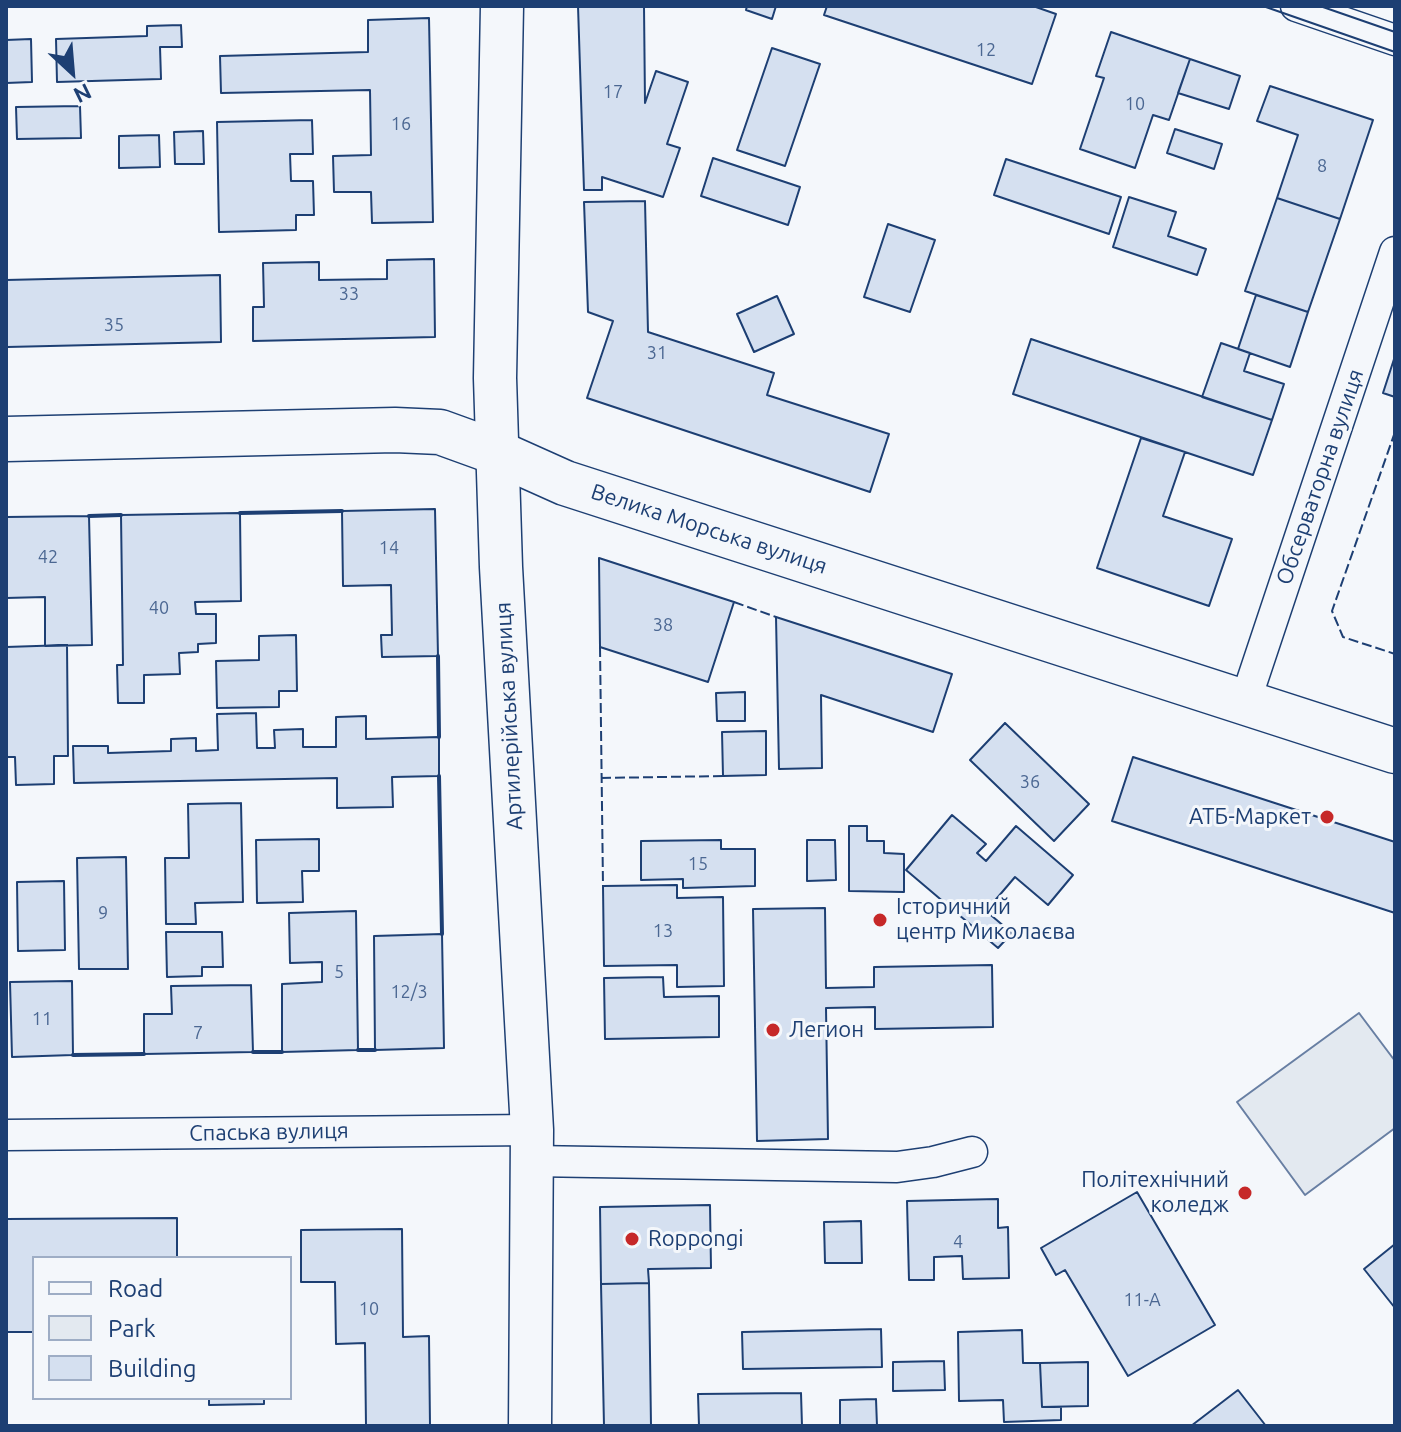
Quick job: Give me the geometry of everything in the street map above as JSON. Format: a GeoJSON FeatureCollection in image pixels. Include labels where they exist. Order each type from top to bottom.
{"type":"FeatureCollection","features":[{"type":"Feature","properties":{"kind":"highway","name":"Велика Морська вулиця"},"geometry":{"type":"LineString","coordinates":[[6,439],[395,430],[440,432],[498,453],[565,483],[1395,751]]}},
{"type":"Feature","properties":{"kind":"street","name":"Артилерійська вулиця"},"geometry":{"type":"LineString","coordinates":[[502,6],[495,378],[501,567],[532,1145],[530,1426]]}},
{"type":"Feature","properties":{"kind":"street"},"geometry":{"type":"LineString","coordinates":[[1296,6],[1395,40]]}},
{"type":"Feature","properties":{"kind":"street","name":"Обсерваторна вулиця"},"geometry":{"type":"LineString","coordinates":[[1245,702],[1395,252]]}},
{"type":"Feature","properties":{"kind":"street","name":"Спаська вулиця"},"geometry":{"type":"LineString","coordinates":[[6,1135],[532,1145],[897,1167],[972,1152]]}},
{"type":"Feature","properties":{"kind":"green space"},"geometry":{"type":"Polygon","coordinates":[[[1359,1013],[1395,1061],[1395,1128],[1305,1195],[1237,1102],[1359,1013]]]}},
{"type":"Feature","properties":{"kind":"building"},"geometry":{"type":"Polygon","coordinates":[[[578,6],[644,6],[645,103],[656,71],[688,82],[667,144],[680,148],[663,197],[602,177],[602,190],[584,190],[578,6]]]}},
{"type":"Feature","properties":{"kind":"building"},"geometry":{"type":"Polygon","coordinates":[[[747,6],[776,6],[772,19],[746,10],[747,6]]]}},
{"type":"Feature","properties":{"kind":"building"},"geometry":{"type":"Polygon","coordinates":[[[827,6],[1033,6],[1056,14],[1032,84],[824,15],[827,6]]]}},
{"type":"Feature","properties":{"kind":"building"},"geometry":{"type":"Polygon","coordinates":[[[429,18],[433,222],[372,223],[371,192],[334,192],[333,156],[371,155],[370,90],[221,93],[220,56],[368,52],[368,20],[429,18]]]}},
{"type":"Feature","properties":{"kind":"building"},"geometry":{"type":"Polygon","coordinates":[[[181,25],[182,47],[160,47],[161,79],[57,82],[56,39],[147,36],[147,26],[181,25]]]}},
{"type":"Feature","properties":{"kind":"building"},"geometry":{"type":"Polygon","coordinates":[[[1111,32],[1190,59],[1169,120],[1153,115],[1135,168],[1080,149],[1104,78],[1096,76],[1111,32]]]}},
{"type":"Feature","properties":{"kind":"building"},"geometry":{"type":"Polygon","coordinates":[[[31,39],[32,82],[6,83],[6,40],[31,39]]]}},
{"type":"Feature","properties":{"kind":"building"},"geometry":{"type":"Polygon","coordinates":[[[772,48],[820,64],[785,166],[737,150],[772,48]]]}},
{"type":"Feature","properties":{"kind":"building"},"geometry":{"type":"Polygon","coordinates":[[[1190,59],[1240,76],[1229,109],[1178,93],[1190,59]]]}},
{"type":"Feature","properties":{"kind":"building"},"geometry":{"type":"Polygon","coordinates":[[[1270,86],[1373,120],[1340,219],[1277,198],[1298,135],[1257,121],[1270,86]]]}},
{"type":"Feature","properties":{"kind":"building"},"geometry":{"type":"Polygon","coordinates":[[[80,106],[81,138],[17,139],[16,107],[80,106]]]}},
{"type":"Feature","properties":{"kind":"building"},"geometry":{"type":"Polygon","coordinates":[[[312,120],[313,154],[290,154],[291,181],[313,181],[314,215],[296,215],[296,230],[219,232],[217,122],[312,120]]]}},
{"type":"Feature","properties":{"kind":"building"},"geometry":{"type":"Polygon","coordinates":[[[1175,129],[1222,144],[1214,169],[1167,153],[1175,129]]]}},
{"type":"Feature","properties":{"kind":"building"},"geometry":{"type":"Polygon","coordinates":[[[203,131],[204,164],[175,164],[174,132],[203,131]]]}},
{"type":"Feature","properties":{"kind":"building"},"geometry":{"type":"Polygon","coordinates":[[[159,135],[160,167],[119,168],[119,136],[159,135]]]}},
{"type":"Feature","properties":{"kind":"building"},"geometry":{"type":"Polygon","coordinates":[[[713,158],[800,187],[788,225],[701,196],[713,158]]]}},
{"type":"Feature","properties":{"kind":"building"},"geometry":{"type":"Polygon","coordinates":[[[1006,159],[1121,197],[1109,234],[994,195],[1006,159]]]}},
{"type":"Feature","properties":{"kind":"building"},"geometry":{"type":"Polygon","coordinates":[[[1129,197],[1176,212],[1168,236],[1206,249],[1197,275],[1113,247],[1129,197]]]}},
{"type":"Feature","properties":{"kind":"building"},"geometry":{"type":"Polygon","coordinates":[[[1277,198],[1340,219],[1308,312],[1245,291],[1277,198]]]}},
{"type":"Feature","properties":{"kind":"building"},"geometry":{"type":"Polygon","coordinates":[[[645,201],[648,332],[774,373],[767,395],[889,434],[870,492],[587,398],[613,321],[588,312],[584,202],[645,201]]]}},
{"type":"Feature","properties":{"kind":"building"},"geometry":{"type":"Polygon","coordinates":[[[888,224],[935,240],[910,312],[864,297],[888,224]]]}},
{"type":"Feature","properties":{"kind":"building"},"geometry":{"type":"Polygon","coordinates":[[[434,259],[435,337],[253,341],[253,307],[264,307],[263,263],[319,262],[319,280],[387,279],[387,260],[434,259]]]}},
{"type":"Feature","properties":{"kind":"building"},"geometry":{"type":"Polygon","coordinates":[[[220,275],[221,342],[7,347],[6,280],[220,275]]]}},
{"type":"Feature","properties":{"kind":"building"},"geometry":{"type":"Polygon","coordinates":[[[1256,295],[1308,312],[1290,367],[1238,349],[1256,295]]]}},
{"type":"Feature","properties":{"kind":"building"},"geometry":{"type":"Polygon","coordinates":[[[777,296],[794,334],[754,352],[737,314],[777,296]]]}},
{"type":"Feature","properties":{"kind":"building"},"geometry":{"type":"Polygon","coordinates":[[[1031,339],[1272,420],[1253,475],[1013,394],[1031,339]]]}},
{"type":"Feature","properties":{"kind":"building"},"geometry":{"type":"Polygon","coordinates":[[[1221,343],[1250,353],[1244,371],[1284,384],[1272,420],[1202,397],[1221,343]]]}},
{"type":"Feature","properties":{"kind":"building"},"geometry":{"type":"Polygon","coordinates":[[[1395,356],[1395,397],[1383,393],[1395,356]]]}},
{"type":"Feature","properties":{"kind":"building"},"geometry":{"type":"Polygon","coordinates":[[[1141,438],[1185,452],[1163,516],[1232,539],[1209,606],[1097,568],[1141,438]]]}},
{"type":"Feature","properties":{"kind":"building"},"geometry":{"type":"Polygon","coordinates":[[[435,509],[438,656],[382,657],[381,635],[392,635],[391,585],[343,586],[342,511],[435,509]]]}},
{"type":"Feature","properties":{"kind":"building"},"geometry":{"type":"Polygon","coordinates":[[[240,513],[241,601],[195,602],[196,614],[216,614],[216,643],[198,644],[198,652],[179,653],[180,674],[144,675],[144,703],[118,703],[117,665],[123,665],[121,515],[240,513]]]}},
{"type":"Feature","properties":{"kind":"building"},"geometry":{"type":"Polygon","coordinates":[[[89,516],[92,645],[45,646],[45,597],[6,598],[6,517],[89,516]]]}},
{"type":"Feature","properties":{"kind":"building"},"geometry":{"type":"Polygon","coordinates":[[[599,558],[734,602],[708,682],[600,647],[599,558]]]}},
{"type":"Feature","properties":{"kind":"building"},"geometry":{"type":"Polygon","coordinates":[[[776,617],[952,674],[933,732],[821,695],[822,768],[779,769],[776,617]]]}},
{"type":"Feature","properties":{"kind":"building"},"geometry":{"type":"Polygon","coordinates":[[[296,635],[297,691],[279,691],[279,707],[217,708],[216,661],[259,660],[259,636],[296,635]]]}},
{"type":"Feature","properties":{"kind":"building"},"geometry":{"type":"Polygon","coordinates":[[[67,645],[68,756],[54,756],[54,784],[16,785],[15,757],[6,757],[6,647],[67,645]]]}},
{"type":"Feature","properties":{"kind":"building"},"geometry":{"type":"Polygon","coordinates":[[[745,692],[745,721],[717,721],[716,693],[745,692]]]}},
{"type":"Feature","properties":{"kind":"building"},"geometry":{"type":"Polygon","coordinates":[[[256,713],[257,748],[275,748],[274,730],[303,729],[303,747],[336,747],[336,717],[366,716],[366,739],[439,737],[439,776],[392,777],[393,807],[337,808],[337,778],[74,783],[73,746],[108,746],[108,753],[171,751],[171,739],[196,738],[196,751],[218,750],[217,714],[256,713]]]}},
{"type":"Feature","properties":{"kind":"building"},"geometry":{"type":"Polygon","coordinates":[[[1005,723],[1089,804],[1054,841],[970,760],[1005,723]]]}},
{"type":"Feature","properties":{"kind":"building"},"geometry":{"type":"Polygon","coordinates":[[[766,731],[766,775],[723,776],[722,732],[766,731]]]}},
{"type":"Feature","properties":{"kind":"building"},"geometry":{"type":"Polygon","coordinates":[[[1133,757],[1395,842],[1395,913],[1112,821],[1133,757]]]}},
{"type":"Feature","properties":{"kind":"building"},"geometry":{"type":"Polygon","coordinates":[[[241,803],[243,902],[195,903],[196,924],[166,924],[165,858],[189,858],[188,804],[241,803]]]}},
{"type":"Feature","properties":{"kind":"building"},"geometry":{"type":"Polygon","coordinates":[[[952,815],[986,844],[977,853],[986,861],[1016,826],[1073,875],[1048,905],[1015,877],[986,911],[1012,933],[998,948],[906,870],[952,815]]]}},
{"type":"Feature","properties":{"kind":"building"},"geometry":{"type":"Polygon","coordinates":[[[849,826],[867,826],[867,841],[884,841],[884,853],[904,854],[904,892],[849,891],[849,826]]]}},
{"type":"Feature","properties":{"kind":"building"},"geometry":{"type":"Polygon","coordinates":[[[319,839],[319,871],[302,871],[303,902],[257,903],[256,840],[319,839]]]}},
{"type":"Feature","properties":{"kind":"building"},"geometry":{"type":"Polygon","coordinates":[[[721,840],[721,849],[755,849],[755,886],[683,888],[683,879],[641,880],[641,841],[721,840]]]}},
{"type":"Feature","properties":{"kind":"building"},"geometry":{"type":"Polygon","coordinates":[[[807,840],[835,840],[836,880],[807,881],[807,840]]]}},
{"type":"Feature","properties":{"kind":"building"},"geometry":{"type":"Polygon","coordinates":[[[126,857],[128,969],[79,969],[77,858],[126,857]]]}},
{"type":"Feature","properties":{"kind":"building"},"geometry":{"type":"Polygon","coordinates":[[[64,881],[65,950],[18,951],[17,882],[64,881]]]}},
{"type":"Feature","properties":{"kind":"building"},"geometry":{"type":"Polygon","coordinates":[[[677,885],[677,898],[723,897],[724,986],[677,987],[677,965],[604,966],[603,886],[677,885]]]}},
{"type":"Feature","properties":{"kind":"building"},"geometry":{"type":"Polygon","coordinates":[[[825,908],[826,988],[874,987],[874,967],[992,965],[993,1027],[875,1029],[875,1007],[826,1008],[828,1139],[757,1141],[753,909],[825,908]]]}},
{"type":"Feature","properties":{"kind":"building"},"geometry":{"type":"Polygon","coordinates":[[[356,911],[358,1050],[282,1052],[282,984],[322,982],[322,962],[290,963],[289,913],[356,911]]]}},
{"type":"Feature","properties":{"kind":"building"},"geometry":{"type":"Polygon","coordinates":[[[166,932],[222,932],[223,967],[202,967],[202,976],[167,977],[166,932]]]}},
{"type":"Feature","properties":{"kind":"building"},"geometry":{"type":"Polygon","coordinates":[[[442,934],[444,1048],[375,1050],[374,936],[442,934]]]}},
{"type":"Feature","properties":{"kind":"building"},"geometry":{"type":"Polygon","coordinates":[[[663,977],[664,997],[719,996],[719,1037],[605,1039],[604,978],[663,977]]]}},
{"type":"Feature","properties":{"kind":"building"},"geometry":{"type":"Polygon","coordinates":[[[72,981],[73,1055],[12,1057],[10,982],[72,981]]]}},
{"type":"Feature","properties":{"kind":"building"},"geometry":{"type":"Polygon","coordinates":[[[251,985],[253,1052],[144,1054],[144,1014],[172,1014],[171,986],[251,985]]]}},
{"type":"Feature","properties":{"kind":"building"},"geometry":{"type":"Polygon","coordinates":[[[1137,1192],[1215,1325],[1128,1376],[1065,1270],[1056,1275],[1041,1248],[1137,1192]]]}},
{"type":"Feature","properties":{"kind":"building"},"geometry":{"type":"Polygon","coordinates":[[[998,1199],[998,1228],[1008,1227],[1009,1278],[963,1279],[962,1256],[934,1257],[934,1280],[909,1280],[907,1201],[998,1199]]]}},
{"type":"Feature","properties":{"kind":"building"},"geometry":{"type":"Polygon","coordinates":[[[710,1205],[711,1268],[648,1269],[649,1283],[601,1284],[600,1207],[710,1205]]]}},
{"type":"Feature","properties":{"kind":"building"},"geometry":{"type":"Polygon","coordinates":[[[177,1218],[177,1256],[32,1256],[32,1332],[6,1332],[6,1219],[177,1218]]]}},
{"type":"Feature","properties":{"kind":"building"},"geometry":{"type":"Polygon","coordinates":[[[861,1221],[862,1263],[825,1263],[824,1222],[861,1221]]]}},
{"type":"Feature","properties":{"kind":"building"},"geometry":{"type":"Polygon","coordinates":[[[402,1229],[403,1337],[429,1336],[430,1426],[366,1426],[365,1343],[336,1344],[335,1282],[301,1282],[301,1230],[402,1229]]]}},
{"type":"Feature","properties":{"kind":"building"},"geometry":{"type":"Polygon","coordinates":[[[1395,1244],[1395,1308],[1364,1269],[1395,1244]]]}},
{"type":"Feature","properties":{"kind":"building"},"geometry":{"type":"Polygon","coordinates":[[[649,1283],[651,1426],[604,1426],[601,1284],[649,1283]]]}},
{"type":"Feature","properties":{"kind":"building"},"geometry":{"type":"Polygon","coordinates":[[[881,1329],[882,1367],[743,1369],[742,1332],[881,1329]]]}},
{"type":"Feature","properties":{"kind":"building"},"geometry":{"type":"Polygon","coordinates":[[[1022,1330],[1023,1363],[1040,1363],[1042,1407],[1061,1407],[1061,1420],[1004,1422],[1003,1400],[959,1401],[958,1332],[1022,1330]]]}},
{"type":"Feature","properties":{"kind":"building"},"geometry":{"type":"Polygon","coordinates":[[[944,1361],[945,1390],[893,1391],[893,1362],[944,1361]]]}},
{"type":"Feature","properties":{"kind":"building"},"geometry":{"type":"Polygon","coordinates":[[[1088,1362],[1088,1406],[1042,1407],[1040,1363],[1088,1362]]]}},
{"type":"Feature","properties":{"kind":"building"},"geometry":{"type":"Polygon","coordinates":[[[1238,1390],[1266,1426],[1191,1426],[1238,1390]]]}},
{"type":"Feature","properties":{"kind":"building"},"geometry":{"type":"Polygon","coordinates":[[[801,1393],[802,1426],[699,1426],[698,1394],[801,1393]]]}},
{"type":"Feature","properties":{"kind":"building"},"geometry":{"type":"Polygon","coordinates":[[[876,1399],[877,1426],[840,1426],[840,1400],[876,1399]]]}},
{"type":"Feature","properties":{"kind":"building"},"geometry":{"type":"Polygon","coordinates":[[[209,1400],[264,1400],[264,1404],[209,1405],[209,1400]]]}},
{"type":"Feature","properties":{"kind":"tram line"},"geometry":{"type":"LineString","coordinates":[[1263,6],[1395,52]]}},
{"type":"Feature","properties":{"kind":"tram line"},"geometry":{"type":"LineString","coordinates":[[1320,6],[1395,32]]}},
{"type":"Feature","properties":{"kind":"fence"},"geometry":{"type":"LineString","coordinates":[[1395,432],[1332,611],[1343,637],[1395,654]]}},
{"type":"Feature","properties":{"kind":"fence"},"geometry":{"type":"LineString","coordinates":[[734,602],[776,617]]}},
{"type":"Feature","properties":{"kind":"fence"},"geometry":{"type":"LineString","coordinates":[[600,647],[603,886]]}},
{"type":"Feature","properties":{"kind":"fence"},"geometry":{"type":"LineString","coordinates":[[601,778],[723,776]]}},
{"type":"Feature","properties":{"kind":"wall"},"geometry":{"type":"LineString","coordinates":[[240,513],[342,511]]}},
{"type":"Feature","properties":{"kind":"wall"},"geometry":{"type":"LineString","coordinates":[[89,516],[121,515]]}},
{"type":"Feature","properties":{"kind":"wall"},"geometry":{"type":"LineString","coordinates":[[438,656],[439,737]]}},
{"type":"Feature","properties":{"kind":"wall"},"geometry":{"type":"LineString","coordinates":[[439,776],[442,934]]}},
{"type":"Feature","properties":{"kind":"wall"},"geometry":{"type":"LineString","coordinates":[[358,1050],[375,1050]]}},
{"type":"Feature","properties":{"kind":"wall"},"geometry":{"type":"LineString","coordinates":[[253,1052],[282,1052]]}},
{"type":"Feature","properties":{"kind":"wall"},"geometry":{"type":"LineString","coordinates":[[73,1055],[144,1054]]}},
{"type":"Feature","properties":{"kind":"place","name":"АТБ-Маркет"},"geometry":{"type":"Point","coordinates":[1327,817]}},
{"type":"Feature","properties":{"kind":"place","name":"Історичний центр Миколаєва"},"geometry":{"type":"Point","coordinates":[880,920]}},
{"type":"Feature","properties":{"kind":"place","name":"Легион"},"geometry":{"type":"Point","coordinates":[773,1030]}},
{"type":"Feature","properties":{"kind":"place","name":"Політехнічний коледж"},"geometry":{"type":"Point","coordinates":[1245,1193]}},
{"type":"Feature","properties":{"kind":"place","name":"Roppongi"},"geometry":{"type":"Point","coordinates":[632,1239]}}]}
